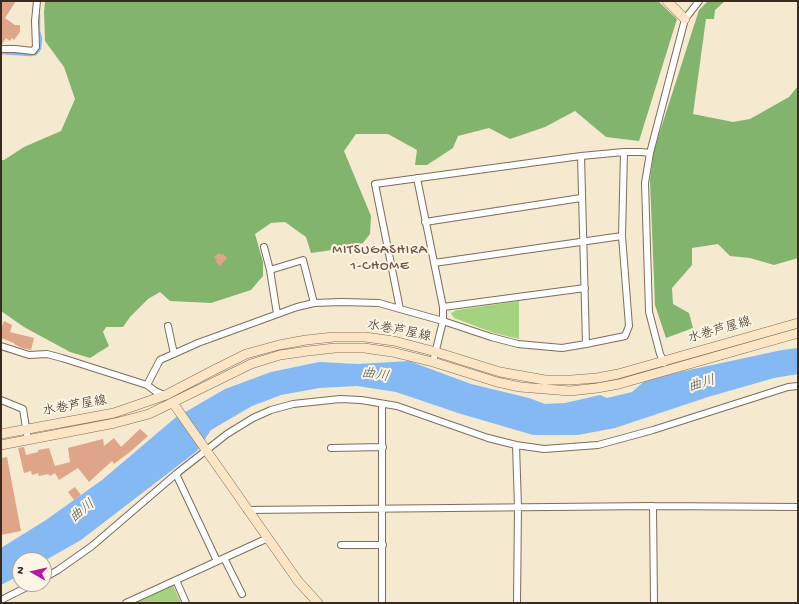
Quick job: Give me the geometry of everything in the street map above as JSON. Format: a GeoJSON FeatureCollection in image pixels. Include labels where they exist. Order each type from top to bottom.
{"type":"FeatureCollection","features":[{"type":"Feature","properties":{"kind":"main road"},"geometry":{"type":"LineString","coordinates":[[667,1],[685,19]]}},
{"type":"Feature","properties":{"kind":"main road","name":"水巻芦屋線"},"geometry":{"type":"LineString","coordinates":[[1,445],[116,423],[176,406],[251,364],[280,356],[308,351],[335,348],[364,348],[392,352],[433,362],[497,382],[544,390],[570,391],[619,384],[664,365],[798,323]]}},
{"type":"Feature","properties":{"kind":"main road","name":"水巻芦屋線"},"geometry":{"type":"LineString","coordinates":[[1,434],[114,413],[166,395],[212,370],[246,354],[279,345],[306,340],[334,337],[365,337],[394,341],[436,352],[500,372],[545,380],[597,378],[664,365],[798,333]]}},
{"type":"Feature","properties":{"kind":"main road"},"geometry":{"type":"LineString","coordinates":[[176,406],[247,510],[298,581],[318,603]]}},
{"type":"Feature","properties":{"kind":"street"},"geometry":{"type":"LineString","coordinates":[[1,49],[33,51],[36,48],[34,21],[37,1]]}},
{"type":"Feature","properties":{"kind":"street"},"geometry":{"type":"LineString","coordinates":[[664,365],[649,312],[645,183],[650,153],[685,19],[699,1]]}},
{"type":"Feature","properties":{"kind":"street"},"geometry":{"type":"LineString","coordinates":[[400,309],[375,184],[581,156],[624,152],[650,153]]}},
{"type":"Feature","properties":{"kind":"street"},"geometry":{"type":"LineString","coordinates":[[147,385],[160,360],[198,343],[297,307],[314,303],[341,302],[379,304],[444,321],[491,337],[518,344],[562,348],[624,336],[629,326],[622,236],[624,152]]}},
{"type":"Feature","properties":{"kind":"street"},"geometry":{"type":"LineString","coordinates":[[581,156],[586,344]]}},
{"type":"Feature","properties":{"kind":"street"},"geometry":{"type":"LineString","coordinates":[[417,178],[443,307],[444,321],[433,362]]}},
{"type":"Feature","properties":{"kind":"street"},"geometry":{"type":"LineString","coordinates":[[425,222],[581,198]]}},
{"type":"Feature","properties":{"kind":"street"},"geometry":{"type":"LineString","coordinates":[[434,263],[622,236]]}},
{"type":"Feature","properties":{"kind":"street"},"geometry":{"type":"LineString","coordinates":[[264,247],[270,270],[277,314]]}},
{"type":"Feature","properties":{"kind":"street"},"geometry":{"type":"LineString","coordinates":[[270,270],[303,260],[314,303]]}},
{"type":"Feature","properties":{"kind":"street"},"geometry":{"type":"LineString","coordinates":[[443,307],[584,288]]}},
{"type":"Feature","properties":{"kind":"street"},"geometry":{"type":"LineString","coordinates":[[168,326],[174,354]]}},
{"type":"Feature","properties":{"kind":"street"},"geometry":{"type":"LineString","coordinates":[[1,346],[29,355],[47,354],[62,358],[147,385],[166,395],[176,406]]}},
{"type":"Feature","properties":{"kind":"street"},"geometry":{"type":"LineString","coordinates":[[52,573],[92,546],[205,449],[253,418],[270,410],[294,404],[340,399],[361,400],[397,406],[488,438],[516,446],[544,449],[598,445],[653,430],[788,387],[798,386]]}},
{"type":"Feature","properties":{"kind":"street"},"geometry":{"type":"LineString","coordinates":[[1,400],[23,409],[28,440]]}},
{"type":"Feature","properties":{"kind":"street"},"geometry":{"type":"LineString","coordinates":[[382,404],[382,603]]}},
{"type":"Feature","properties":{"kind":"street"},"geometry":{"type":"LineString","coordinates":[[516,446],[518,507],[517,603]]}},
{"type":"Feature","properties":{"kind":"street"},"geometry":{"type":"LineString","coordinates":[[331,448],[383,447]]}},
{"type":"Feature","properties":{"kind":"street"},"geometry":{"type":"LineString","coordinates":[[176,474],[217,561]]}},
{"type":"Feature","properties":{"kind":"street"},"geometry":{"type":"LineString","coordinates":[[653,506],[654,603]]}},
{"type":"Feature","properties":{"kind":"street"},"geometry":{"type":"LineString","coordinates":[[247,510],[653,506],[798,507]]}},
{"type":"Feature","properties":{"kind":"street"},"geometry":{"type":"LineString","coordinates":[[126,603],[268,538]]}},
{"type":"Feature","properties":{"kind":"street"},"geometry":{"type":"LineString","coordinates":[[341,545],[383,545]]}},
{"type":"Feature","properties":{"kind":"street"},"geometry":{"type":"LineString","coordinates":[[224,558],[242,594]]}},
{"type":"Feature","properties":{"kind":"street"},"geometry":{"type":"LineString","coordinates":[[176,580],[186,603]]}},
{"type":"Feature","properties":{"kind":"street"},"geometry":{"type":"LineString","coordinates":[[1,600],[17,592]]}},
{"type":"Feature","properties":{"kind":"green space"},"geometry":{"type":"Polygon","coordinates":[[[45,1],[658,1],[677,19],[639,141],[606,137],[575,111],[545,127],[510,139],[489,128],[458,136],[453,148],[427,165],[415,165],[417,150],[388,134],[356,134],[344,151],[371,216],[370,234],[363,243],[339,249],[311,253],[306,237],[285,222],[271,223],[255,234],[263,262],[263,276],[251,290],[211,303],[170,301],[160,292],[148,299],[130,317],[123,327],[106,327],[103,332],[109,346],[90,358],[70,352],[24,327],[1,311],[1,160],[4,160],[24,147],[61,131],[75,99],[64,67],[45,41],[45,1]]]}},
{"type":"Feature","properties":{"kind":"green space"},"geometry":{"type":"Polygon","coordinates":[[[708,1],[725,1],[715,10],[714,19],[706,19],[693,114],[733,122],[750,119],[789,97],[798,86],[798,258],[774,265],[750,258],[730,256],[718,244],[692,248],[692,265],[672,288],[673,304],[689,313],[693,328],[666,338],[655,305],[650,180],[654,150],[699,10],[708,1]]]}},
{"type":"Feature","properties":{"kind":"green space"},"geometry":{"type":"Polygon","coordinates":[[[519,301],[519,339],[494,333],[454,318],[451,313],[457,310],[519,301]]]}},
{"type":"Feature","properties":{"kind":"green space"},"geometry":{"type":"Polygon","coordinates":[[[173,585],[181,603],[133,603],[173,585]]]}},
{"type":"Feature","properties":{"kind":"water","name":"曲川"},"geometry":{"type":"Polygon","coordinates":[[[798,348],[798,374],[774,378],[708,397],[615,428],[578,435],[533,435],[458,413],[396,392],[357,386],[319,388],[281,395],[252,406],[211,430],[197,451],[81,540],[52,556],[52,552],[12,552],[12,579],[1,585],[1,548],[46,520],[102,480],[175,418],[225,389],[271,372],[319,362],[358,364],[409,361],[471,384],[529,398],[545,404],[565,403],[600,395],[607,398],[632,392],[647,379],[782,350],[798,348]]]}},
{"type":"Feature","properties":{"kind":"building"},"geometry":{"type":"Polygon","coordinates":[[[1,1],[16,1],[5,18],[15,25],[20,25],[20,32],[14,40],[12,38],[10,41],[6,38],[2,44],[1,44],[1,1]]]}},
{"type":"Feature","properties":{"kind":"building"},"geometry":{"type":"Polygon","coordinates":[[[219,253],[221,255],[223,254],[227,258],[220,266],[215,261],[217,260],[214,257],[219,253]]]}},
{"type":"Feature","properties":{"kind":"building"},"geometry":{"type":"Polygon","coordinates":[[[4,321],[12,325],[10,332],[34,338],[31,350],[22,348],[1,338],[1,330],[4,321]]]}},
{"type":"Feature","properties":{"kind":"building"},"geometry":{"type":"Polygon","coordinates":[[[140,429],[148,436],[114,464],[112,461],[89,482],[78,468],[59,480],[55,473],[50,476],[48,474],[39,476],[38,473],[32,475],[31,471],[24,473],[18,448],[24,447],[26,455],[38,452],[38,450],[49,448],[55,466],[70,462],[68,448],[103,439],[104,446],[114,438],[121,447],[140,429]]]}},
{"type":"Feature","properties":{"kind":"building"},"geometry":{"type":"Polygon","coordinates":[[[7,457],[21,531],[1,535],[1,458],[7,457]]]}},
{"type":"Feature","properties":{"kind":"building"},"geometry":{"type":"Polygon","coordinates":[[[75,487],[81,495],[74,500],[68,492],[75,487]]]}},
{"type":"Feature","properties":{"kind":"waterway"},"geometry":{"type":"LineString","coordinates":[[1,53],[36,54],[40,49],[41,39],[39,31],[39,15]]}},
{"type":"Feature","properties":{"kind":"district","name":"MITSUGASHIRA 1-CHOME"},"geometry":{"type":"Point","coordinates":[380,260]}}]}
